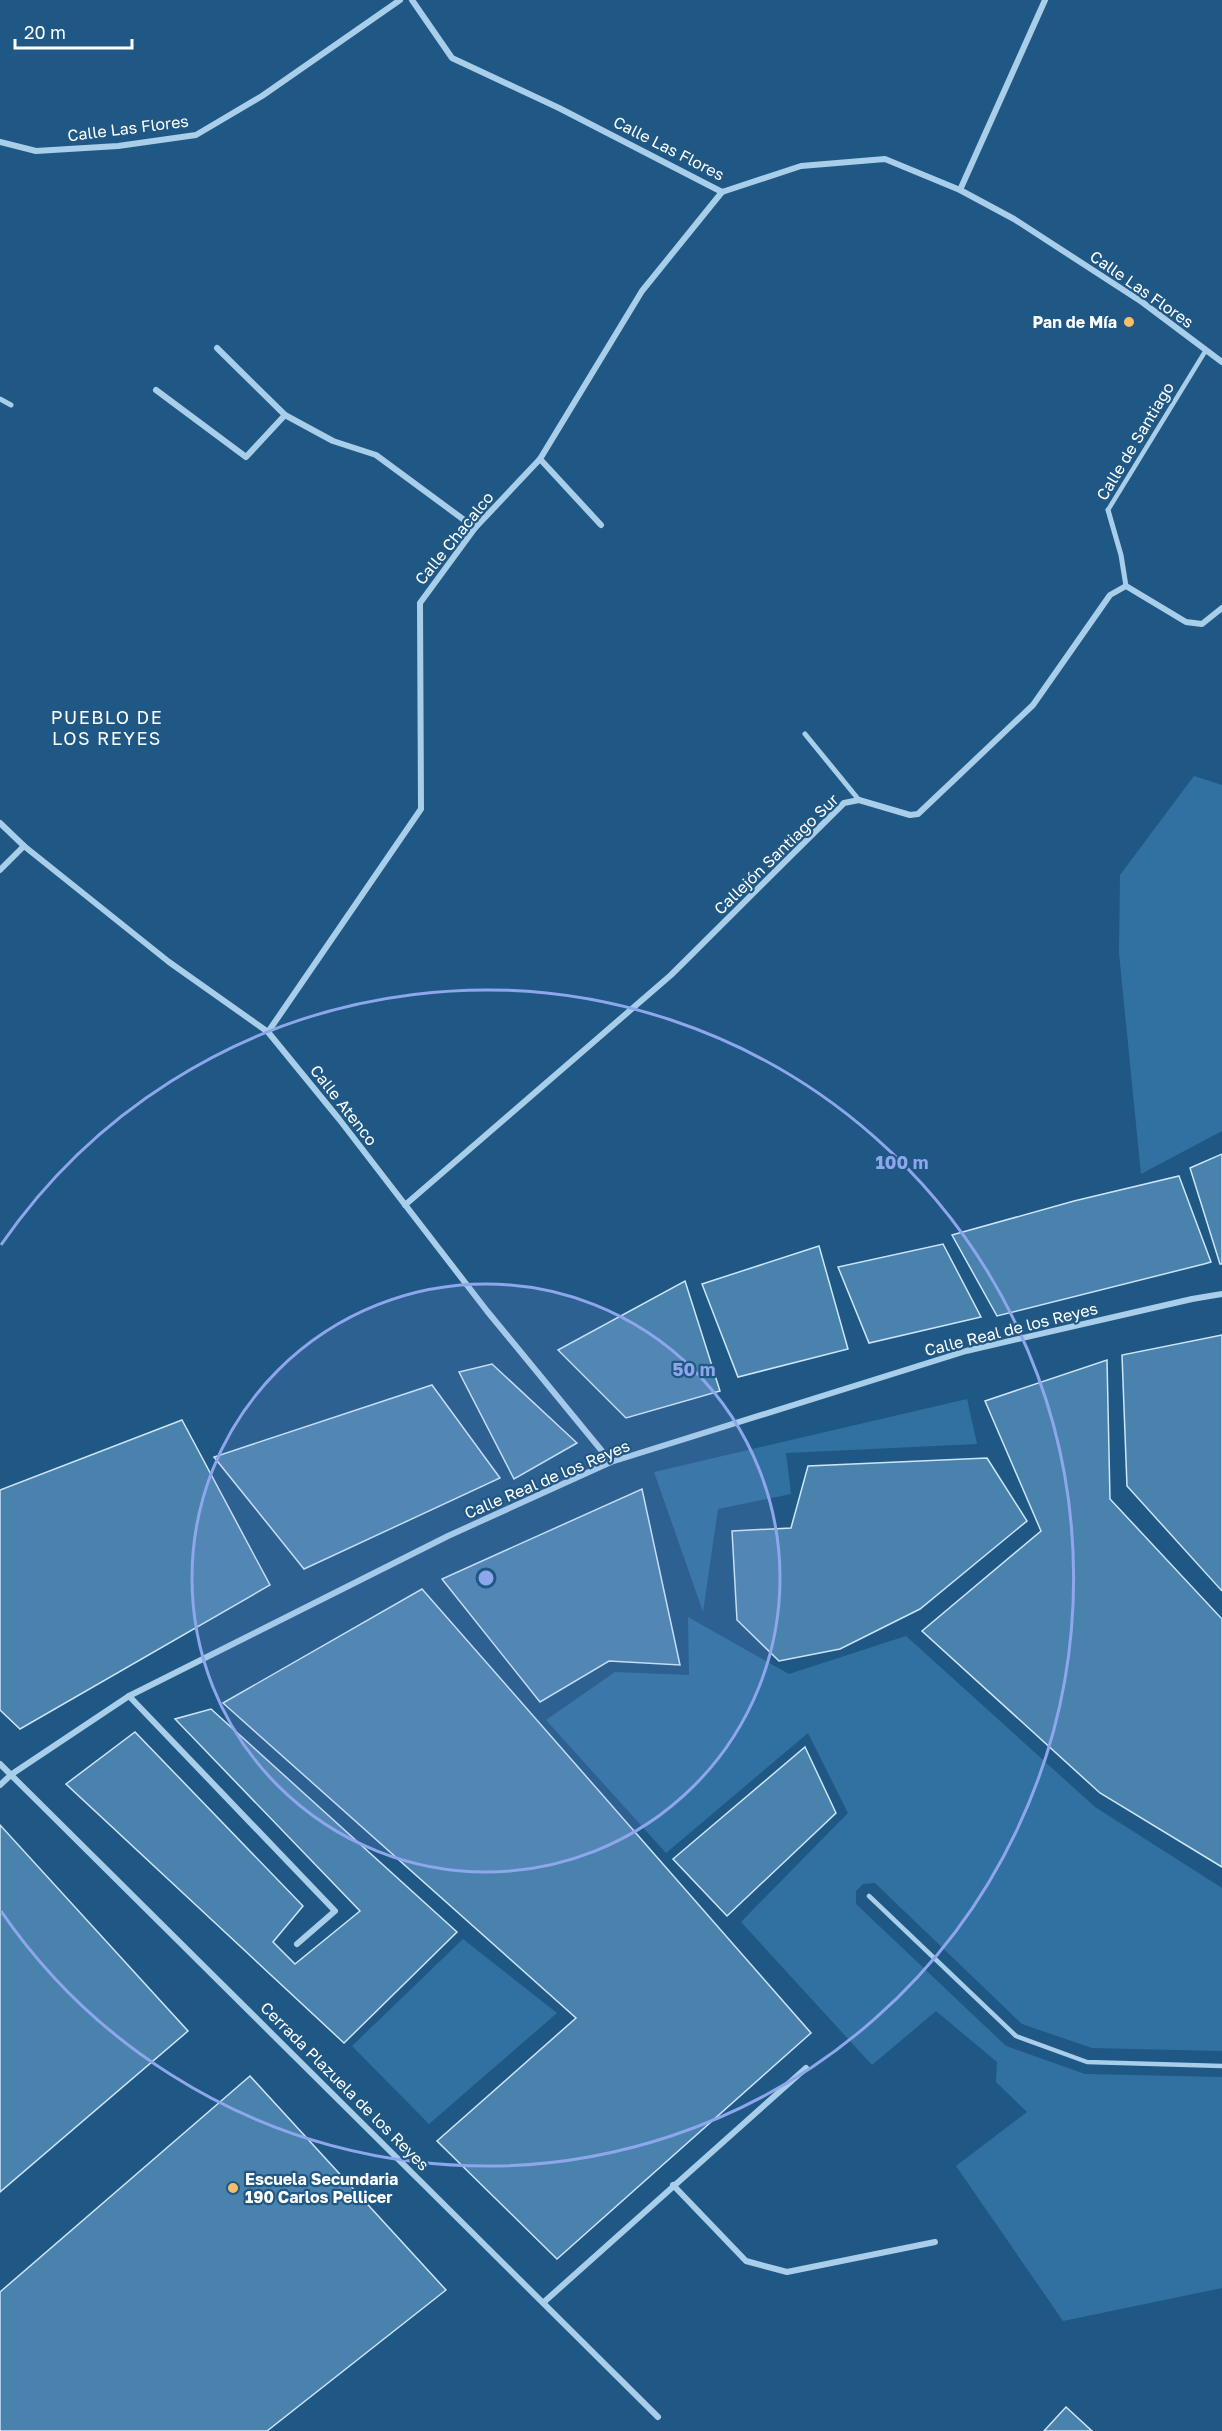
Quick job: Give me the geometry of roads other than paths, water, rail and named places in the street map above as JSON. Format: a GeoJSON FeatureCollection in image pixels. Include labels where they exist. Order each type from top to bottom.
{"type":"FeatureCollection","features":[{"type":"Feature","properties":{"kind":"street","name":"Calle Las Flores"},"geometry":{"type":"LineString","coordinates":[[0,142],[36,152],[118,146],[196,135],[262,96],[400,0]]}},
{"type":"Feature","properties":{"kind":"street","name":"Calle Las Flores"},"geometry":{"type":"LineString","coordinates":[[412,0],[452,58],[559,108],[722,192],[801,166],[885,159],[960,190],[1014,219],[1142,302],[1222,362]]}},
{"type":"Feature","properties":{"kind":"street"},"geometry":{"type":"LineString","coordinates":[[960,190],[1045,0]]}},
{"type":"Feature","properties":{"kind":"street","name":"Calle Chacalco"},"geometry":{"type":"LineString","coordinates":[[268,1032],[421,809],[420,603],[475,528],[540,459],[642,291],[722,192]]}},
{"type":"Feature","properties":{"kind":"street"},"geometry":{"type":"LineString","coordinates":[[217,348],[285,415],[333,441],[376,455],[475,528]]}},
{"type":"Feature","properties":{"kind":"street"},"geometry":{"type":"LineString","coordinates":[[156,390],[246,457],[285,415]]}},
{"type":"Feature","properties":{"kind":"street"},"geometry":{"type":"LineString","coordinates":[[0,399],[11,405]]}},
{"type":"Feature","properties":{"kind":"street"},"geometry":{"type":"LineString","coordinates":[[540,459],[601,525]]}},
{"type":"Feature","properties":{"kind":"street","name":"Calle de Santiago"},"geometry":{"type":"LineString","coordinates":[[1107,510],[1122,555],[1126,586]]}},
{"type":"Feature","properties":{"kind":"street"},"geometry":{"type":"LineString","coordinates":[[1126,586],[1186,622],[1202,624],[1222,608]]}},
{"type":"Feature","properties":{"kind":"street","name":"Callejón Santiago Sur"},"geometry":{"type":"LineString","coordinates":[[405,1204],[671,975],[844,803],[859,800],[910,815],[918,814],[1033,705],[1110,595],[1126,586]]}},
{"type":"Feature","properties":{"kind":"street"},"geometry":{"type":"LineString","coordinates":[[805,734],[859,800]]}},
{"type":"Feature","properties":{"kind":"street","name":"Calle Atenco"},"geometry":{"type":"LineString","coordinates":[[0,823],[24,846],[169,962],[268,1032],[487,1311],[611,1462]]}},
{"type":"Feature","properties":{"kind":"street"},"geometry":{"type":"LineString","coordinates":[[0,870],[24,846]]}},
{"type":"Feature","properties":{"kind":"street","name":"Calle Real de los Reyes"},"geometry":{"type":"LineString","coordinates":[[0,1785],[12,1774],[129,1696],[448,1536],[611,1462],[966,1351],[1222,1294]]}},
{"type":"Feature","properties":{"kind":"street"},"geometry":{"type":"LineString","coordinates":[[129,1696],[334,1911],[297,1944]]}},
{"type":"Feature","properties":{"kind":"street","name":"Cerrada Plazuela de los Reyes"},"geometry":{"type":"LineString","coordinates":[[0,1764],[658,2417]]}},
{"type":"Feature","properties":{"kind":"street"},"geometry":{"type":"LineString","coordinates":[[544,2302],[806,2068]]}},
{"type":"Feature","properties":{"kind":"street"},"geometry":{"type":"LineString","coordinates":[[673,2185],[746,2261],[787,2272],[935,2242]]}},
{"type":"Feature","properties":{"kind":"lane","name":"Calle de Santiago"},"geometry":{"type":"LineString","coordinates":[[1107,510],[1206,350]]}},
{"type":"Feature","properties":{"kind":"lane"},"geometry":{"type":"LineString","coordinates":[[869,1896],[1016,2036],[1087,2062],[1222,2066]]}},
{"type":"Feature","properties":{"kind":"place","name":"Pan de Mía"},"geometry":{"type":"Point","coordinates":[1129,322]}},
{"type":"Feature","properties":{"kind":"place","name":"Escuela Secundaria 190 Carlos Pellicer"},"geometry":{"type":"Point","coordinates":[233,2188]}},
{"type":"Feature","properties":{"kind":"district","name":"PUEBLO DE LOS REYES"},"geometry":{"type":"Point","coordinates":[107,727]}}]}
